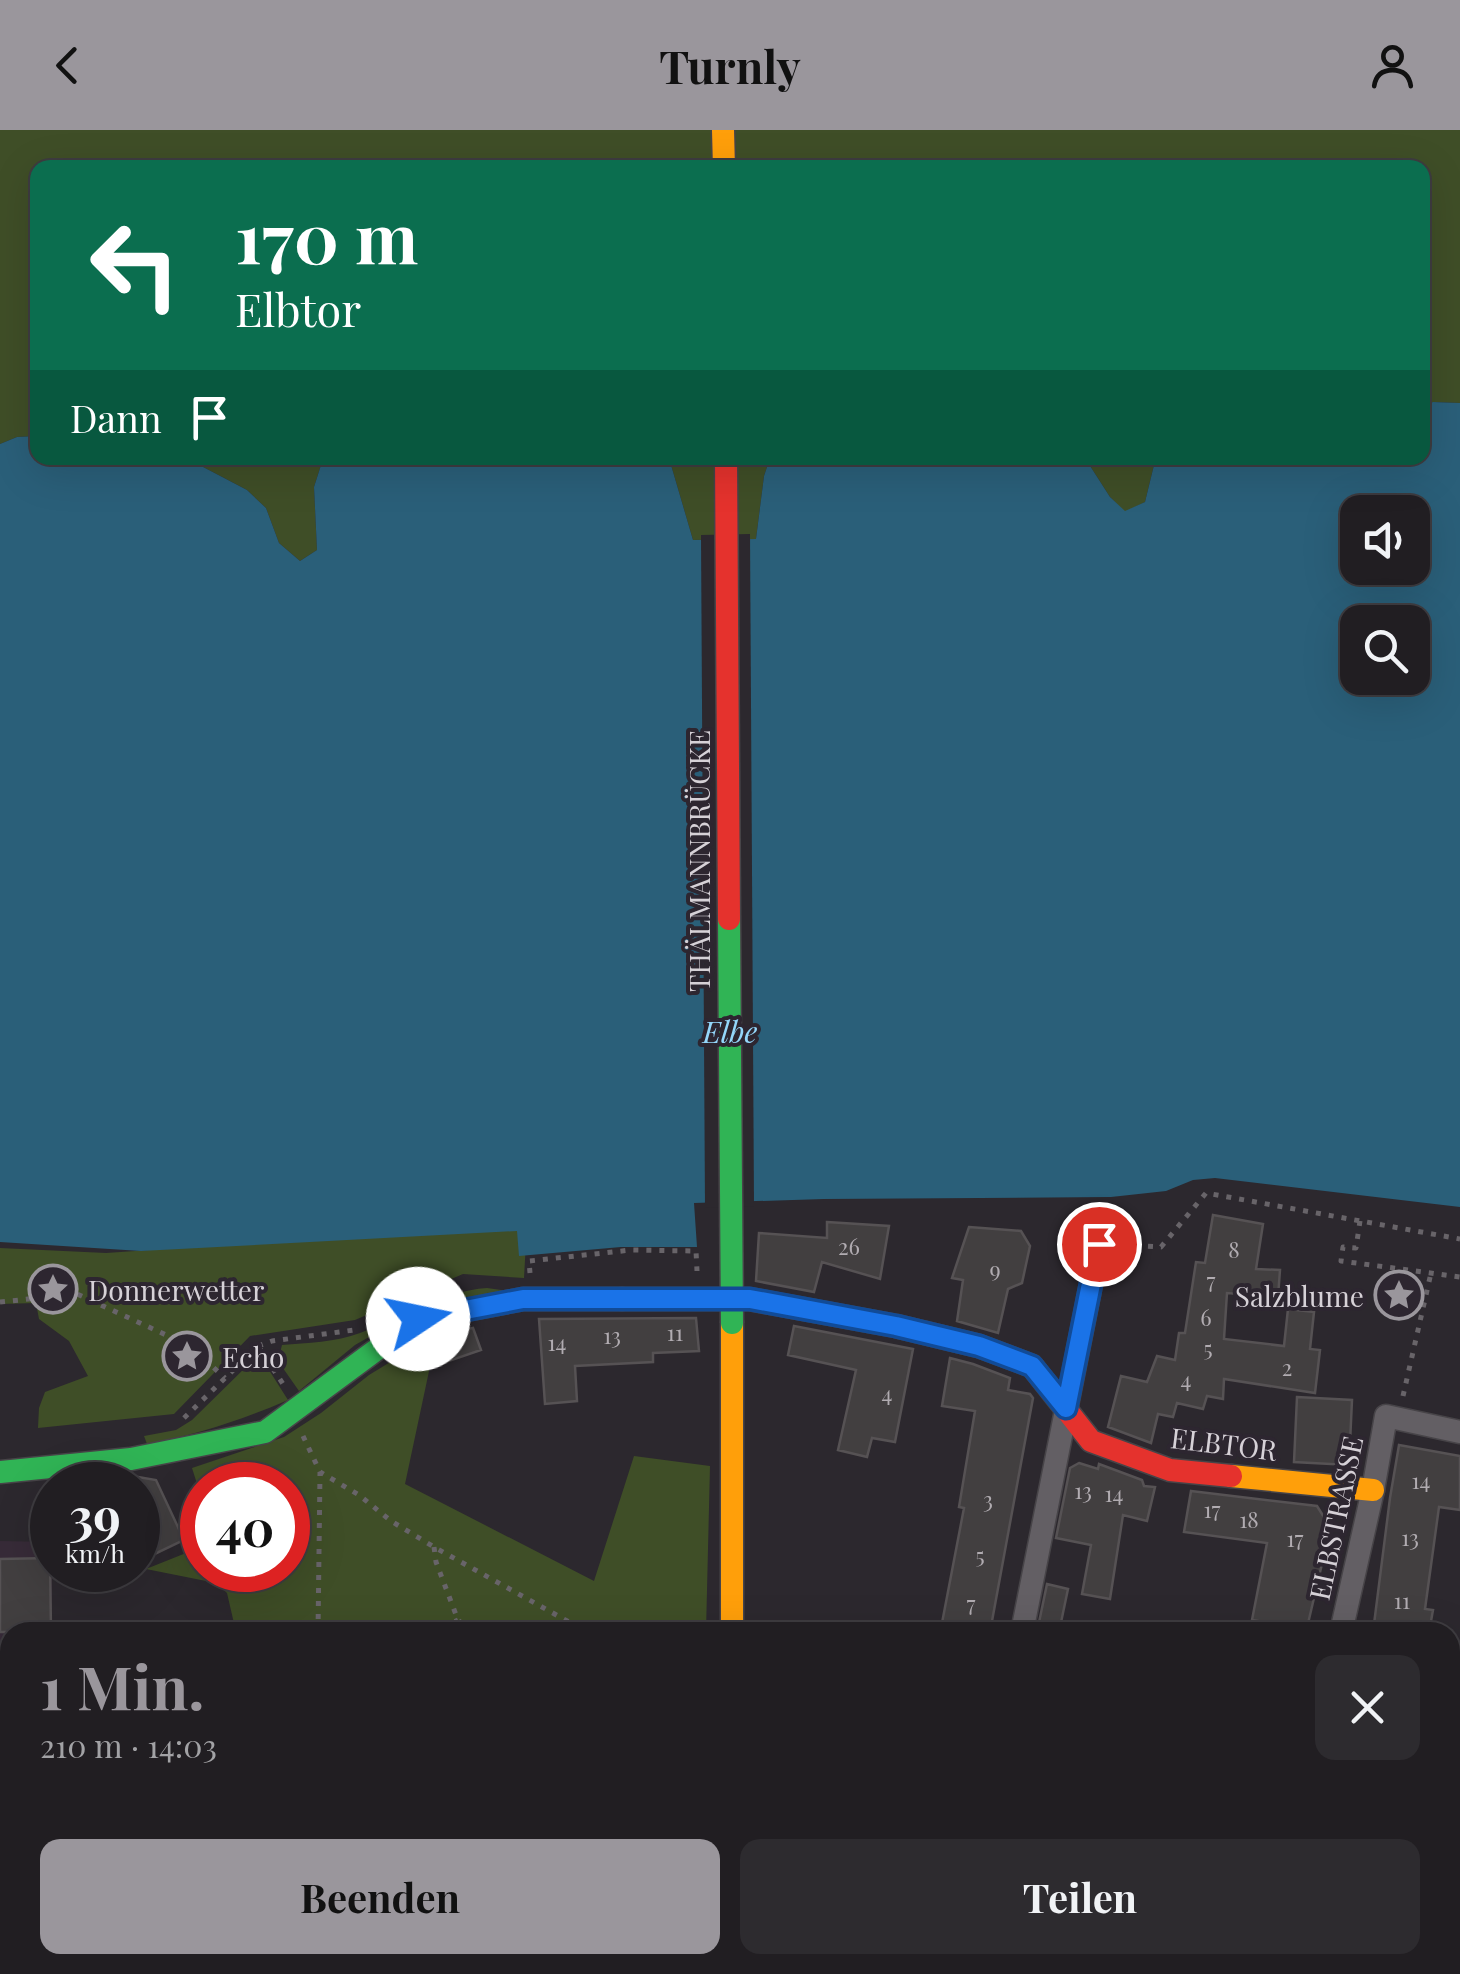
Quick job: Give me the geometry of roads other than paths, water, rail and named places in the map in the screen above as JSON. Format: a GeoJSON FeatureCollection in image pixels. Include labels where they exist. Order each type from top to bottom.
{"type":"FeatureCollection","features":[{"type":"Feature","properties":{"kind":"street"},"geometry":{"type":"LineString","coordinates":[[724,130],[724,160]]}},
{"type":"Feature","properties":{"kind":"street","name":"THÄLMANNBRÜCKE"},"geometry":{"type":"LineString","coordinates":[[726,465],[732,1622]]}},
{"type":"Feature","properties":{"kind":"street"},"geometry":{"type":"LineString","coordinates":[[1024,1622],[1099,1244]]}},
{"type":"Feature","properties":{"kind":"street","name":"ELBTOR"},"geometry":{"type":"LineString","coordinates":[[0,1472],[131,1458],[264,1432],[418,1319],[523,1299],[750,1299],[896,1326],[979,1346],[1032,1366],[1091,1441],[1170,1470],[1373,1490]]}},
{"type":"Feature","properties":{"kind":"street","name":"ELBSTRASSE"},"geometry":{"type":"LineString","coordinates":[[1343,1622],[1392,1417],[1460,1432]]}},
{"type":"Feature","properties":{"kind":"water","name":"Elbe"},"geometry":{"type":"Polygon","coordinates":[[[1430,403],[1460,403],[1460,1207],[1215,1178],[1193,1180],[1166,1191],[1111,1197],[694,1203],[697,1247],[621,1247],[519,1256],[517,1231],[141,1251],[0,1242],[0,444],[30,436],[30,465],[199,465],[247,490],[266,508],[279,543],[300,561],[317,550],[314,487],[321,465],[671,465],[693,540],[756,539],[768,465],[1089,465],[1110,497],[1125,511],[1145,502],[1154,465],[1430,465],[1430,403]]]}},
{"type":"Feature","properties":{"kind":"place","name":"Donnerwetter"},"geometry":{"type":"Point","coordinates":[53,1289]}},
{"type":"Feature","properties":{"kind":"place","name":"Salzblume"},"geometry":{"type":"Point","coordinates":[1399,1295]}},
{"type":"Feature","properties":{"kind":"place","name":"Echo"},"geometry":{"type":"Point","coordinates":[187,1356]}}]}
